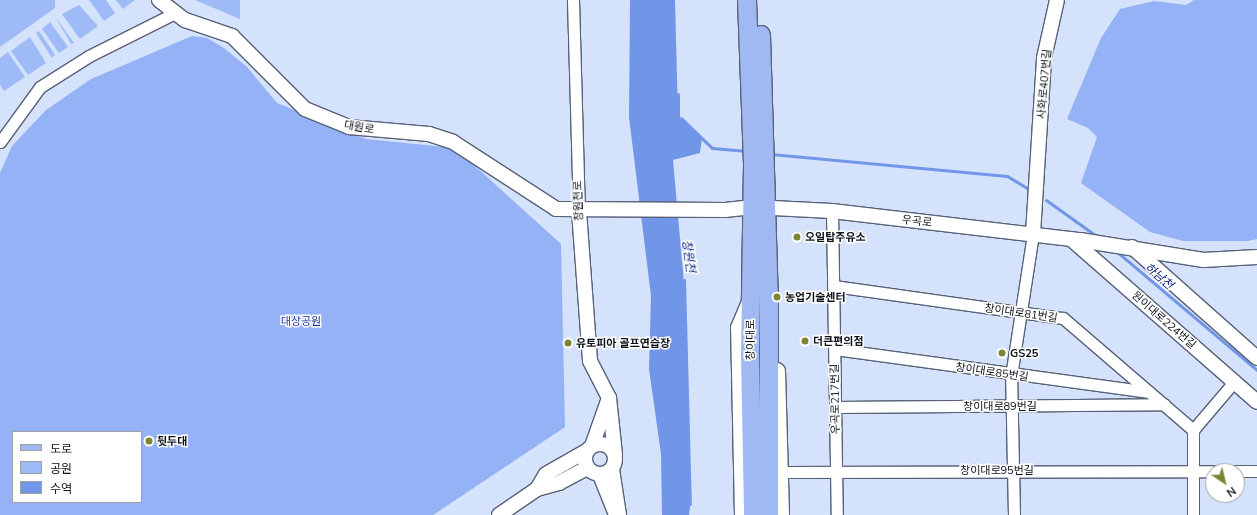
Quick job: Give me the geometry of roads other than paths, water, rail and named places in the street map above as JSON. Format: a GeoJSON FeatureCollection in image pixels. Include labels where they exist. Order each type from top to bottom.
{"type":"FeatureCollection","features":[{"type":"Feature","properties":{"kind":"main road"},"geometry":{"type":"LineString","coordinates":[[747,0],[759,141]]}},
{"type":"Feature","properties":{"kind":"main road"},"geometry":{"type":"LineString","coordinates":[[759,141],[760,0]]}},
{"type":"Feature","properties":{"kind":"main road","name":"창이대로"},"geometry":{"type":"LineString","coordinates":[[759,141],[760,207],[769,297],[769,515]]}},
{"type":"Feature","properties":{"kind":"main road","name":"창이대로"},"geometry":{"type":"LineString","coordinates":[[753,515],[750,302],[760,207]]}},
{"type":"Feature","properties":{"kind":"main road"},"geometry":{"type":"LineString","coordinates":[[769,297],[775,321],[781,472],[781,515]]}},
{"type":"Feature","properties":{"kind":"main road"},"geometry":{"type":"LineString","coordinates":[[743,515],[739,328],[750,302]]}},
{"type":"Feature","properties":{"kind":"street","name":"대원로"},"geometry":{"type":"LineString","coordinates":[[159,0],[175,13],[232,36],[295,101],[316,114],[349,127],[429,134],[447,139],[476,153],[546,206],[579,211],[760,207]]}},
{"type":"Feature","properties":{"kind":"street","name":"창원천로"},"geometry":{"type":"LineString","coordinates":[[573,0],[579,211],[590,361],[609,398]]}},
{"type":"Feature","properties":{"kind":"street","name":"사화로407번길"},"geometry":{"type":"LineString","coordinates":[[1032,234],[1038,169],[1044,58],[1057,0]]}},
{"type":"Feature","properties":{"kind":"street"},"geometry":{"type":"LineString","coordinates":[[0,142],[40,87],[89,56],[175,13]]}},
{"type":"Feature","properties":{"kind":"street","name":"우곡로"},"geometry":{"type":"LineString","coordinates":[[760,207],[832,211],[1128,246]]}},
{"type":"Feature","properties":{"kind":"street","name":"우곡로217번길"},"geometry":{"type":"LineString","coordinates":[[832,211],[837,515]]}},
{"type":"Feature","properties":{"kind":"street"},"geometry":{"type":"LineString","coordinates":[[1014,515],[1011,376],[1032,234]]}},
{"type":"Feature","properties":{"kind":"street","name":"원이대로224번길"},"geometry":{"type":"LineString","coordinates":[[1076,239],[1233,383],[1257,402]]}},
{"type":"Feature","properties":{"kind":"street"},"geometry":{"type":"LineString","coordinates":[[1128,246],[1203,260],[1257,257]]}},
{"type":"Feature","properties":{"kind":"street"},"geometry":{"type":"LineString","coordinates":[[1128,246],[1257,358]]}},
{"type":"Feature","properties":{"kind":"street","name":"창이대로81번길"},"geometry":{"type":"LineString","coordinates":[[834,286],[1063,318],[1193,430]]}},
{"type":"Feature","properties":{"kind":"street","name":"창이대로85번길"},"geometry":{"type":"LineString","coordinates":[[835,349],[1011,376],[1149,392]]}},
{"type":"Feature","properties":{"kind":"street"},"geometry":{"type":"LineString","coordinates":[[1194,515],[1192,472],[1193,430],[1233,383]]}},
{"type":"Feature","properties":{"kind":"street"},"geometry":{"type":"LineString","coordinates":[[609,398],[590,448],[584,459],[587,468],[600,475],[618,515]]}},
{"type":"Feature","properties":{"kind":"street"},"geometry":{"type":"LineString","coordinates":[[609,398],[614,454],[612,469],[618,515]]}},
{"type":"Feature","properties":{"kind":"street","name":"창이대로89번길"},"geometry":{"type":"LineString","coordinates":[[836,407],[1164,404]]}},
{"type":"Feature","properties":{"kind":"street"},"geometry":{"type":"LineString","coordinates":[[537,489],[546,474],[590,448],[608,446],[614,454]]}},
{"type":"Feature","properties":{"kind":"street"},"geometry":{"type":"LineString","coordinates":[[499,515],[537,489],[559,484],[587,468]]}},
{"type":"Feature","properties":{"kind":"street"},"geometry":{"type":"LineString","coordinates":[[600,475],[612,469]]}},
{"type":"Feature","properties":{"kind":"street","name":"창이대로95번길"},"geometry":{"type":"LineString","coordinates":[[781,472],[1012,470],[1205,471]]}},
{"type":"Feature","properties":{"kind":"street"},"geometry":{"type":"LineString","coordinates":[[1245,471],[1257,471]]}},
{"type":"Feature","properties":{"kind":"water"},"geometry":{"type":"Polygon","coordinates":[[[630,0],[675,0],[678,116],[702,138],[700,153],[673,160],[684,283],[691,500],[689,515],[662,515],[661,454],[649,369],[651,296],[629,117],[630,0]]]}},
{"type":"Feature","properties":{"kind":"waterway","name":"창원천"},"geometry":{"type":"LineString","coordinates":[[678,94],[678,119]]}},
{"type":"Feature","properties":{"kind":"waterway"},"geometry":{"type":"LineString","coordinates":[[681,118],[712,148],[747,151]]}},
{"type":"Feature","properties":{"kind":"waterway"},"geometry":{"type":"LineString","coordinates":[[771,154],[1007,176],[1032,191]]}},
{"type":"Feature","properties":{"kind":"waterway","name":"하남천"},"geometry":{"type":"LineString","coordinates":[[1046,200],[1099,238]]}},
{"type":"Feature","properties":{"kind":"waterway","name":"하남천"},"geometry":{"type":"LineString","coordinates":[[1116,251],[1257,370]]}},
{"type":"Feature","properties":{"kind":"waterway","name":"창원천"},"geometry":{"type":"LineString","coordinates":[[684,280],[690,504]]}},
{"type":"Feature","properties":{"kind":"place","name":"오일탑주유소"},"geometry":{"type":"Point","coordinates":[797,237]}},
{"type":"Feature","properties":{"kind":"place","name":"농업기술센터"},"geometry":{"type":"Point","coordinates":[777,297]}},
{"type":"Feature","properties":{"kind":"place","name":"더큰편의점"},"geometry":{"type":"Point","coordinates":[805,341]}},
{"type":"Feature","properties":{"kind":"place","name":"유토피아 골프연습장"},"geometry":{"type":"Point","coordinates":[568,343]}},
{"type":"Feature","properties":{"kind":"place","name":"GS25"},"geometry":{"type":"Point","coordinates":[1002,353]}},
{"type":"Feature","properties":{"kind":"place","name":"뒷두대"},"geometry":{"type":"Point","coordinates":[149,441]}},
{"type":"Feature","properties":{"kind":"park label","name":"대상공원"},"geometry":{"type":"Point","coordinates":[301,321]}}]}
